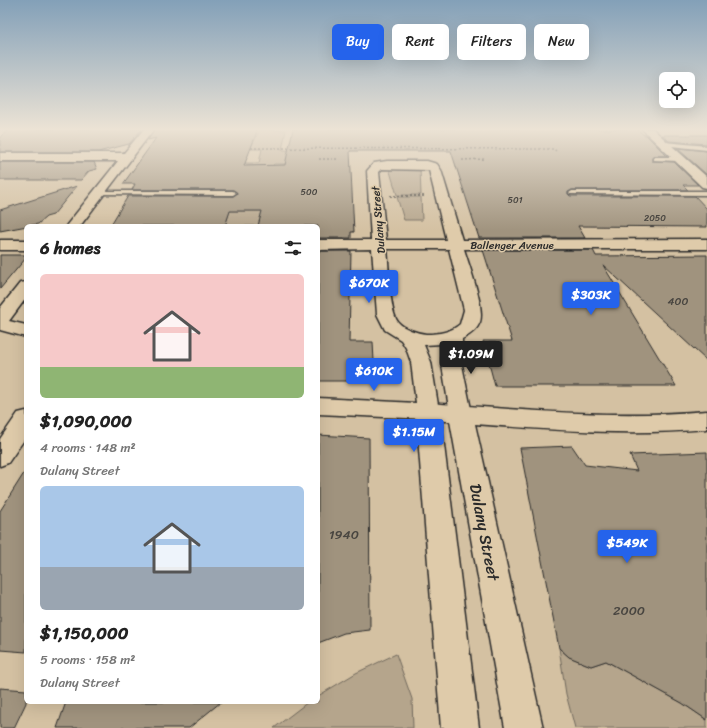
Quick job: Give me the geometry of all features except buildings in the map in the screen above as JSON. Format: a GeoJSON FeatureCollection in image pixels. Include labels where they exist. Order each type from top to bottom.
{"type":"FeatureCollection","features":[{"type":"Feature","properties":{"kind":"street"},"geometry":{"type":"LineString","coordinates":[[75,224],[122,163]]}},
{"type":"Feature","properties":{"kind":"street"},"geometry":{"type":"LineString","coordinates":[[684,163],[707,184]]}},
{"type":"Feature","properties":{"kind":"street","name":"Dulany Street"},"geometry":{"type":"LineString","coordinates":[[387,165],[420,165],[433,167],[442,196],[473,310],[471,323],[462,332],[447,339],[422,340],[408,336],[394,328],[387,318],[384,309],[375,168],[378,166],[387,165]]}},
{"type":"Feature","properties":{"kind":"street","name":"Ballenger Avenue"},"geometry":{"type":"LineString","coordinates":[[320,245],[707,244]]}},
{"type":"Feature","properties":{"kind":"street"},"geometry":{"type":"LineString","coordinates":[[0,245],[24,245]]}},
{"type":"Feature","properties":{"kind":"street"},"geometry":{"type":"LineString","coordinates":[[0,320],[24,289]]}},
{"type":"Feature","properties":{"kind":"street"},"geometry":{"type":"LineString","coordinates":[[0,324],[24,330]]}},
{"type":"Feature","properties":{"kind":"street","name":"Dulany Street"},"geometry":{"type":"LineString","coordinates":[[408,336],[416,348],[421,362],[428,411],[437,490],[448,624],[460,728]]}},
{"type":"Feature","properties":{"kind":"street","name":"Dulany Street"},"geometry":{"type":"LineString","coordinates":[[453,336],[451,347],[452,358],[461,414],[524,728]]}},
{"type":"Feature","properties":{"kind":"street"},"geometry":{"type":"LineString","coordinates":[[320,406],[428,411],[537,420],[638,424],[707,420]]}},
{"type":"Feature","properties":{"kind":"street"},"geometry":{"type":"LineString","coordinates":[[0,457],[24,422]]}},
{"type":"Feature","properties":{"kind":"lane"},"geometry":{"type":"LineString","coordinates":[[99,193],[233,193]]}},
{"type":"Feature","properties":{"kind":"lane"},"geometry":{"type":"LineString","coordinates":[[572,193],[707,193]]}},
{"type":"Feature","properties":{"kind":"path"},"geometry":{"type":"LineString","coordinates":[[376,196],[442,196]]}},
{"type":"Feature","properties":{"kind":"shaded area"},"geometry":{"type":"Polygon","coordinates":[[[245,163],[340,164],[274,164],[265,175],[243,175],[245,163]]]}},
{"type":"Feature","properties":{"kind":"shaded area"},"geometry":{"type":"Polygon","coordinates":[[[389,168],[420,168],[421,195],[397,195],[389,168]]]}},
{"type":"Feature","properties":{"kind":"shaded area"},"geometry":{"type":"Polygon","coordinates":[[[397,197],[421,197],[422,220],[404,220],[397,197]]]}},
{"type":"Feature","properties":{"kind":"shaded area"},"geometry":{"type":"Polygon","coordinates":[[[230,211],[262,211],[259,224],[226,224],[230,211]]]}},
{"type":"Feature","properties":{"kind":"shaded area"},"geometry":{"type":"Polygon","coordinates":[[[559,648],[569,657],[591,666],[606,661],[682,703],[707,720],[707,728],[575,728],[566,694],[559,648]]]}},
{"type":"Feature","properties":{"kind":"shaded area"},"geometry":{"type":"Polygon","coordinates":[[[396,654],[412,699],[413,728],[274,728],[305,704],[320,704],[320,695],[356,673],[396,654]]]}}]}
